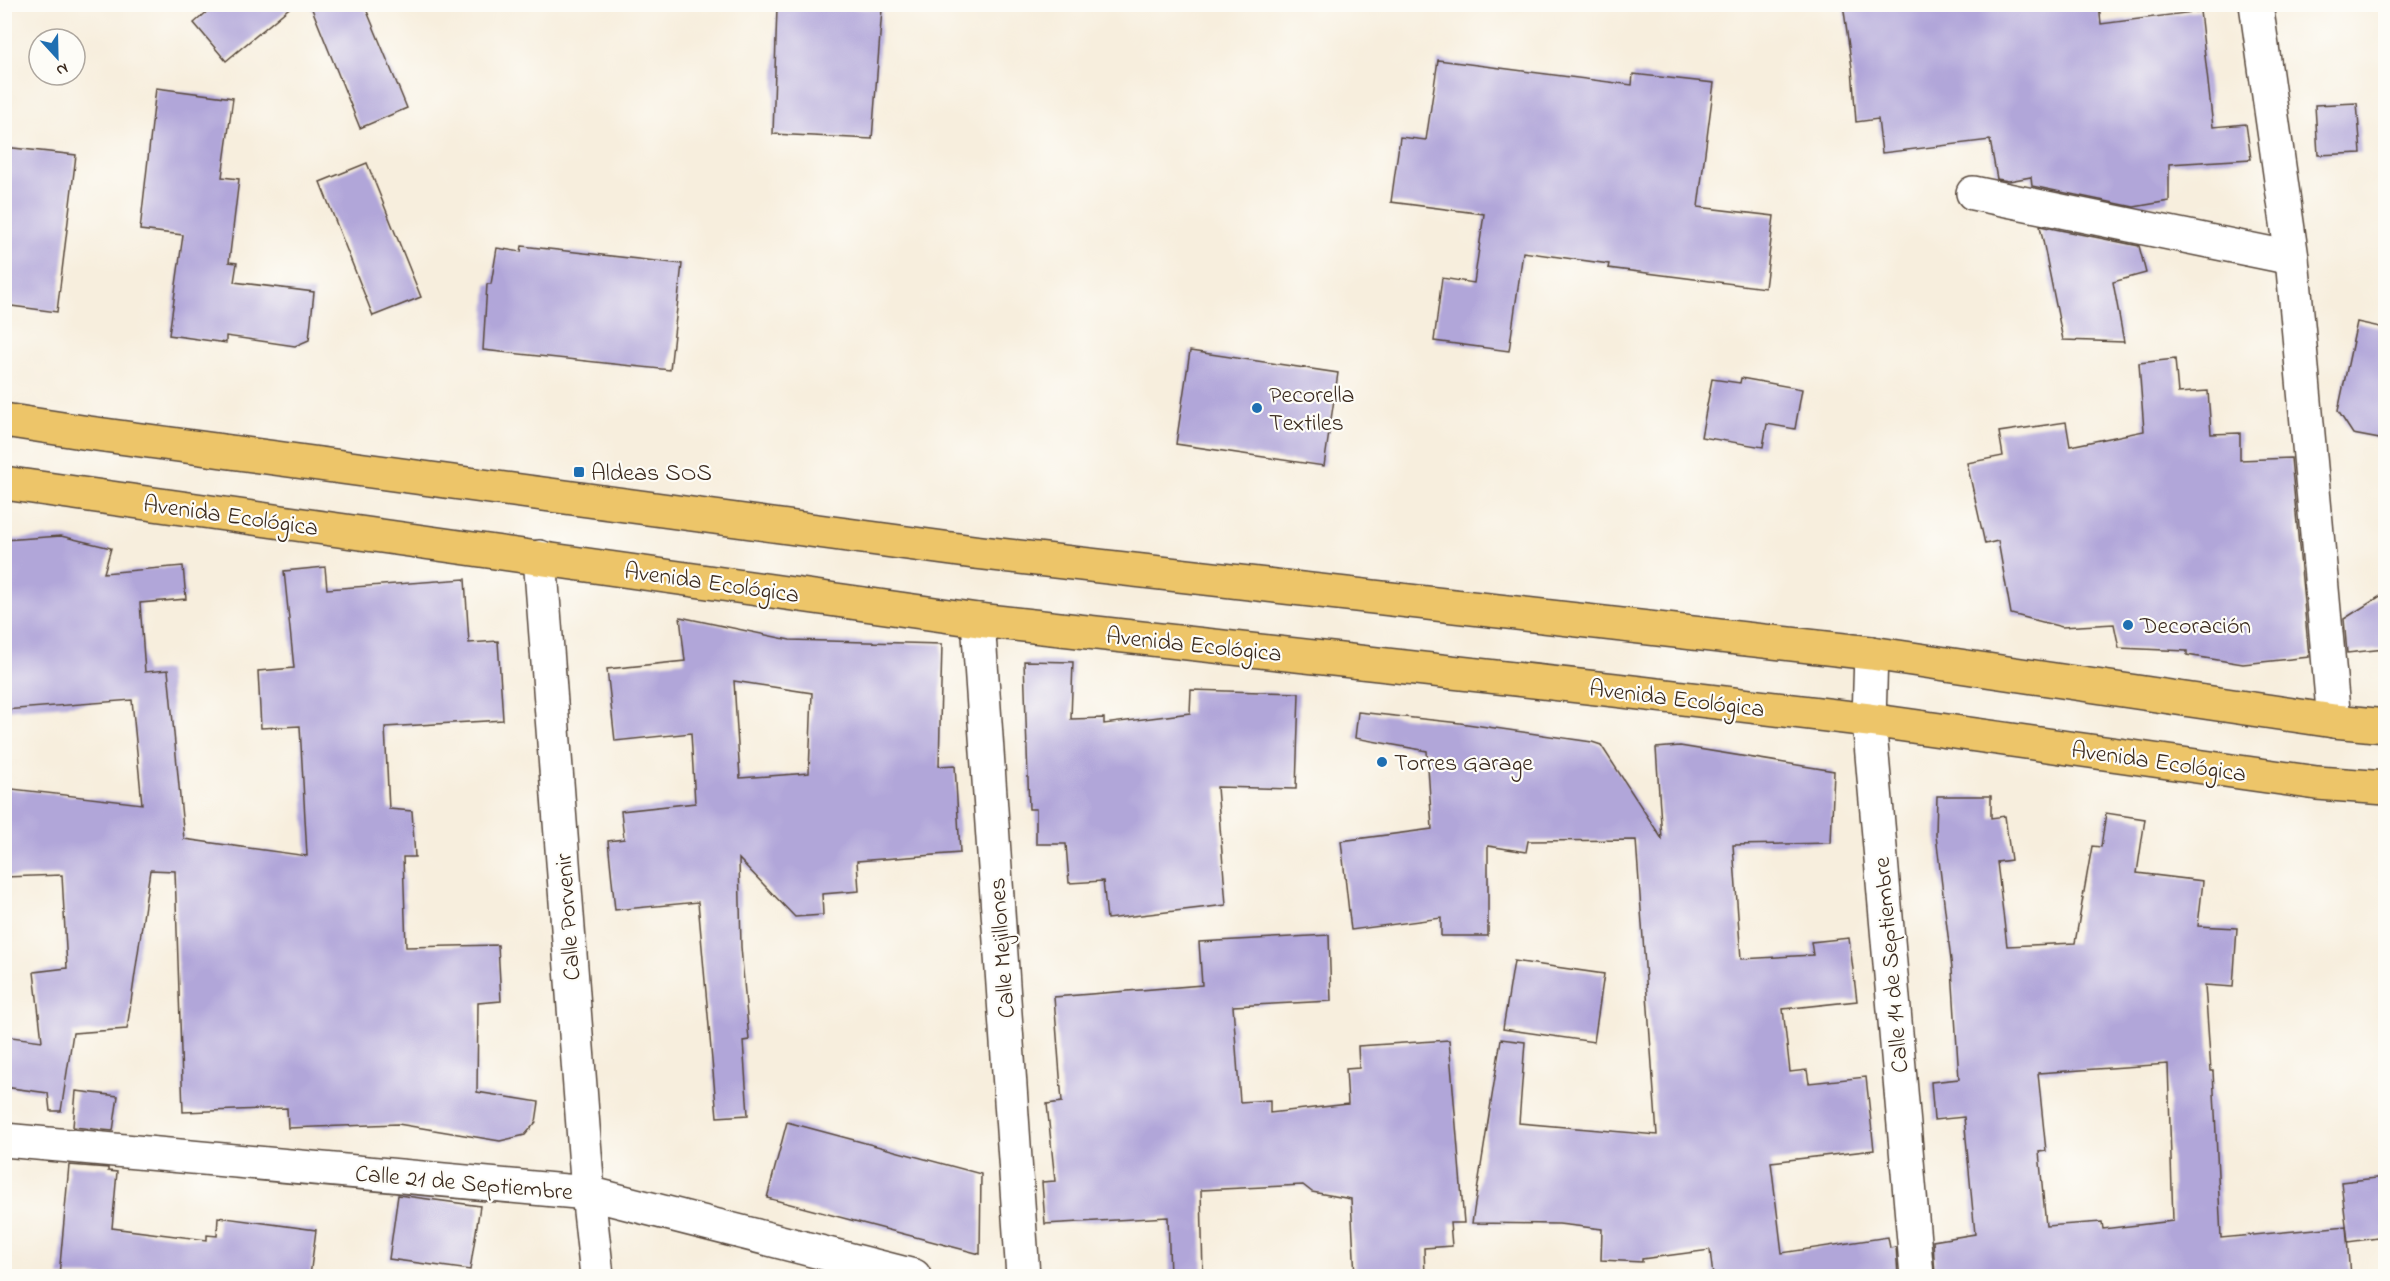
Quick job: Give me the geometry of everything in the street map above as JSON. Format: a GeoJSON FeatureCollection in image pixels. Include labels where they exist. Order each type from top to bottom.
{"type":"FeatureCollection","features":[{"type":"Feature","properties":{"kind":"main road"},"geometry":{"type":"LineString","coordinates":[[4,420],[974,552],[1871,653],[2334,721],[2385,726]]}},
{"type":"Feature","properties":{"kind":"main road","name":"Avenida Ecológica"},"geometry":{"type":"LineString","coordinates":[[4,483],[978,620],[1869,720],[2317,783],[2385,788]]}},
{"type":"Feature","properties":{"kind":"street"},"geometry":{"type":"LineString","coordinates":[[2256,4],[2292,258],[2334,721]]}},
{"type":"Feature","properties":{"kind":"street"},"geometry":{"type":"LineString","coordinates":[[1973,193],[2292,258]]}},
{"type":"Feature","properties":{"kind":"street","name":"Calle Porvenir"},"geometry":{"type":"LineString","coordinates":[[540,557],[588,1193],[597,1276]]}},
{"type":"Feature","properties":{"kind":"street","name":"Calle Mejillones"},"geometry":{"type":"LineString","coordinates":[[978,620],[1023,1276]]}},
{"type":"Feature","properties":{"kind":"street","name":"Calle 14 de Septiembre"},"geometry":{"type":"LineString","coordinates":[[1871,653],[1869,720],[1917,1276]]}},
{"type":"Feature","properties":{"kind":"street","name":"Calle 21 de Septiembre"},"geometry":{"type":"LineString","coordinates":[[4,1140],[588,1193],[914,1276]]}},
{"type":"Feature","properties":{"kind":"building"},"geometry":{"type":"Polygon","coordinates":[[[216,4],[294,4],[226,61],[194,23],[216,4]]]}},
{"type":"Feature","properties":{"kind":"building"},"geometry":{"type":"Polygon","coordinates":[[[310,4],[364,4],[407,108],[360,128],[310,4]]]}},
{"type":"Feature","properties":{"kind":"building"},"geometry":{"type":"Polygon","coordinates":[[[1843,4],[2099,4],[2101,24],[2200,11],[2213,127],[2246,124],[2251,159],[2169,164],[2169,201],[2134,207],[2032,186],[2031,177],[2009,181],[1997,179],[1990,140],[1882,153],[1878,119],[1856,122],[1852,68],[1843,4]]]}},
{"type":"Feature","properties":{"kind":"building"},"geometry":{"type":"Polygon","coordinates":[[[777,7],[882,9],[872,139],[773,134],[777,7]]]}},
{"type":"Feature","properties":{"kind":"building"},"geometry":{"type":"Polygon","coordinates":[[[1438,60],[1632,85],[1633,74],[1714,83],[1698,207],[1774,216],[1765,288],[1608,268],[1609,264],[1523,252],[1509,351],[1434,341],[1442,278],[1474,283],[1484,214],[1391,202],[1400,137],[1426,140],[1438,60]]]}},
{"type":"Feature","properties":{"kind":"building"},"geometry":{"type":"Polygon","coordinates":[[[156,88],[233,98],[222,177],[239,179],[229,262],[237,263],[234,282],[314,292],[309,340],[295,346],[226,336],[226,343],[169,335],[183,235],[140,230],[156,88]]]}},
{"type":"Feature","properties":{"kind":"building"},"geometry":{"type":"Polygon","coordinates":[[[2357,103],[2361,153],[2318,155],[2315,105],[2357,103]]]}},
{"type":"Feature","properties":{"kind":"building"},"geometry":{"type":"Polygon","coordinates":[[[4,147],[76,155],[57,312],[4,305],[4,147]]]}},
{"type":"Feature","properties":{"kind":"building"},"geometry":{"type":"Polygon","coordinates":[[[367,163],[421,297],[373,316],[320,182],[367,163]]]}},
{"type":"Feature","properties":{"kind":"building"},"geometry":{"type":"Polygon","coordinates":[[[2040,226],[2139,246],[2146,273],[2113,282],[2124,342],[2063,340],[2040,226]]]}},
{"type":"Feature","properties":{"kind":"building"},"geometry":{"type":"Polygon","coordinates":[[[522,246],[682,264],[670,370],[483,350],[487,284],[491,284],[497,248],[521,252],[522,246]]]}},
{"type":"Feature","properties":{"kind":"building"},"geometry":{"type":"Polygon","coordinates":[[[2357,322],[2385,328],[2385,440],[2353,434],[2338,411],[2357,322]]]}},
{"type":"Feature","properties":{"kind":"building","name":"Pecorella Textiles"},"geometry":{"type":"Polygon","coordinates":[[[1190,351],[1338,373],[1324,466],[1176,444],[1190,351]]]}},
{"type":"Feature","properties":{"kind":"building"},"geometry":{"type":"Polygon","coordinates":[[[2175,359],[2178,393],[2208,391],[2211,434],[2240,433],[2240,460],[2291,458],[2309,657],[2243,664],[2187,655],[2187,651],[2119,648],[2114,624],[2062,627],[2011,614],[1998,541],[1985,544],[1967,463],[2003,456],[1999,432],[2066,422],[2070,446],[2144,431],[2139,363],[2175,359]]]}},
{"type":"Feature","properties":{"kind":"building"},"geometry":{"type":"Polygon","coordinates":[[[1741,378],[1802,389],[1795,429],[1767,424],[1763,447],[1701,437],[1712,379],[1740,383],[1741,378]]]}},
{"type":"Feature","properties":{"kind":"building"},"geometry":{"type":"Polygon","coordinates":[[[61,536],[111,548],[104,573],[183,566],[186,599],[140,603],[145,672],[168,670],[184,839],[307,856],[300,726],[261,728],[258,671],[294,668],[284,571],[325,567],[327,589],[465,579],[469,643],[498,641],[503,720],[385,727],[389,809],[412,811],[415,857],[403,857],[406,947],[498,945],[501,1001],[478,1003],[477,1092],[539,1102],[536,1122],[525,1135],[500,1141],[398,1124],[288,1128],[287,1108],[183,1112],[175,871],[150,870],[127,1029],[73,1033],[61,1111],[50,1111],[48,1093],[4,1087],[4,1036],[42,1041],[34,972],[67,968],[62,875],[4,877],[4,788],[142,804],[132,700],[4,710],[4,540],[61,536]]]}},
{"type":"Feature","properties":{"kind":"building"},"geometry":{"type":"Polygon","coordinates":[[[2385,593],[2385,649],[2347,653],[2344,619],[2385,593]]]}},
{"type":"Feature","properties":{"kind":"building"},"geometry":{"type":"Polygon","coordinates":[[[680,617],[790,640],[942,644],[939,766],[955,765],[960,853],[857,861],[859,891],[822,894],[823,915],[795,917],[739,859],[741,947],[749,1040],[743,1041],[748,1115],[717,1117],[698,902],[615,910],[608,841],[624,839],[621,811],[695,803],[691,733],[615,741],[607,669],[685,661],[680,617]],[[734,681],[740,778],[809,773],[812,693],[734,681]]]}},
{"type":"Feature","properties":{"kind":"building"},"geometry":{"type":"Polygon","coordinates":[[[1024,661],[1073,662],[1071,719],[1104,718],[1104,724],[1190,713],[1191,690],[1299,693],[1296,789],[1217,787],[1226,905],[1107,919],[1103,881],[1069,883],[1066,844],[1036,844],[1036,809],[1029,809],[1024,661]]]}},
{"type":"Feature","properties":{"kind":"building"},"geometry":{"type":"Polygon","coordinates":[[[1358,712],[1460,723],[1601,745],[1662,839],[1656,748],[1680,746],[1834,771],[1831,843],[1733,845],[1741,959],[1813,955],[1811,942],[1849,938],[1857,1001],[1783,1009],[1790,1072],[1807,1070],[1809,1083],[1866,1077],[1874,1150],[1771,1162],[1782,1253],[1888,1237],[1890,1248],[1896,1247],[1898,1276],[1713,1276],[1710,1250],[1642,1259],[1642,1262],[1601,1260],[1602,1229],[1559,1224],[1472,1223],[1501,1039],[1525,1042],[1519,1123],[1657,1135],[1636,840],[1528,841],[1526,852],[1488,846],[1488,936],[1441,936],[1441,918],[1351,930],[1341,841],[1432,829],[1427,751],[1355,738],[1358,712]]]}},
{"type":"Feature","properties":{"kind":"building"},"geometry":{"type":"Polygon","coordinates":[[[1937,796],[1991,796],[1991,818],[2005,816],[2011,860],[1997,862],[2007,946],[2075,943],[2092,846],[2101,847],[2106,813],[2145,819],[2137,873],[2203,881],[2198,926],[2237,928],[2233,987],[2205,985],[2211,1071],[2213,1071],[2221,1238],[2346,1226],[2350,1276],[1935,1276],[1933,1241],[1975,1234],[1964,1117],[1934,1120],[1931,1082],[1959,1079],[1952,969],[1936,835],[1937,796]],[[2168,1064],[2038,1073],[2046,1151],[2039,1152],[2046,1226],[2102,1222],[2103,1229],[2173,1221],[2168,1064]]]}},
{"type":"Feature","properties":{"kind":"building"},"geometry":{"type":"Polygon","coordinates":[[[1329,935],[1331,1001],[1233,1006],[1240,1102],[1270,1100],[1270,1113],[1348,1104],[1346,1069],[1359,1068],[1358,1046],[1449,1040],[1464,1223],[1450,1223],[1452,1246],[1424,1248],[1425,1276],[1355,1276],[1351,1199],[1312,1192],[1303,1185],[1201,1190],[1203,1276],[1170,1276],[1168,1217],[1045,1224],[1042,1182],[1055,1181],[1047,1104],[1062,1102],[1054,997],[1202,985],[1199,942],[1329,935]]]}},
{"type":"Feature","properties":{"kind":"building"},"geometry":{"type":"Polygon","coordinates":[[[1514,961],[1604,974],[1594,1042],[1503,1029],[1514,961]]]}},
{"type":"Feature","properties":{"kind":"building"},"geometry":{"type":"Polygon","coordinates":[[[76,1091],[118,1096],[113,1131],[73,1127],[76,1091]]]}},
{"type":"Feature","properties":{"kind":"building"},"geometry":{"type":"Polygon","coordinates":[[[787,1122],[981,1174],[980,1254],[767,1198],[787,1122]]]}},
{"type":"Feature","properties":{"kind":"building"},"geometry":{"type":"Polygon","coordinates":[[[69,1165],[108,1168],[108,1171],[117,1172],[112,1228],[207,1240],[207,1235],[217,1236],[218,1217],[316,1230],[310,1276],[59,1276],[69,1165]]]}},
{"type":"Feature","properties":{"kind":"building"},"geometry":{"type":"Polygon","coordinates":[[[2385,1177],[2385,1237],[2348,1242],[2341,1182],[2385,1177]]]}},
{"type":"Feature","properties":{"kind":"building"},"geometry":{"type":"Polygon","coordinates":[[[398,1195],[480,1206],[470,1270],[389,1259],[398,1195]]]}},
{"type":"Feature","properties":{"kind":"place","name":"Pecorella Textiles"},"geometry":{"type":"Point","coordinates":[1257,408]}},
{"type":"Feature","properties":{"kind":"place","name":"Aldeas SOS"},"geometry":{"type":"Point","coordinates":[579,472]}},
{"type":"Feature","properties":{"kind":"place","name":"Decoración"},"geometry":{"type":"Point","coordinates":[2128,625]}},
{"type":"Feature","properties":{"kind":"place","name":"Torres Garage"},"geometry":{"type":"Point","coordinates":[1382,762]}}]}
